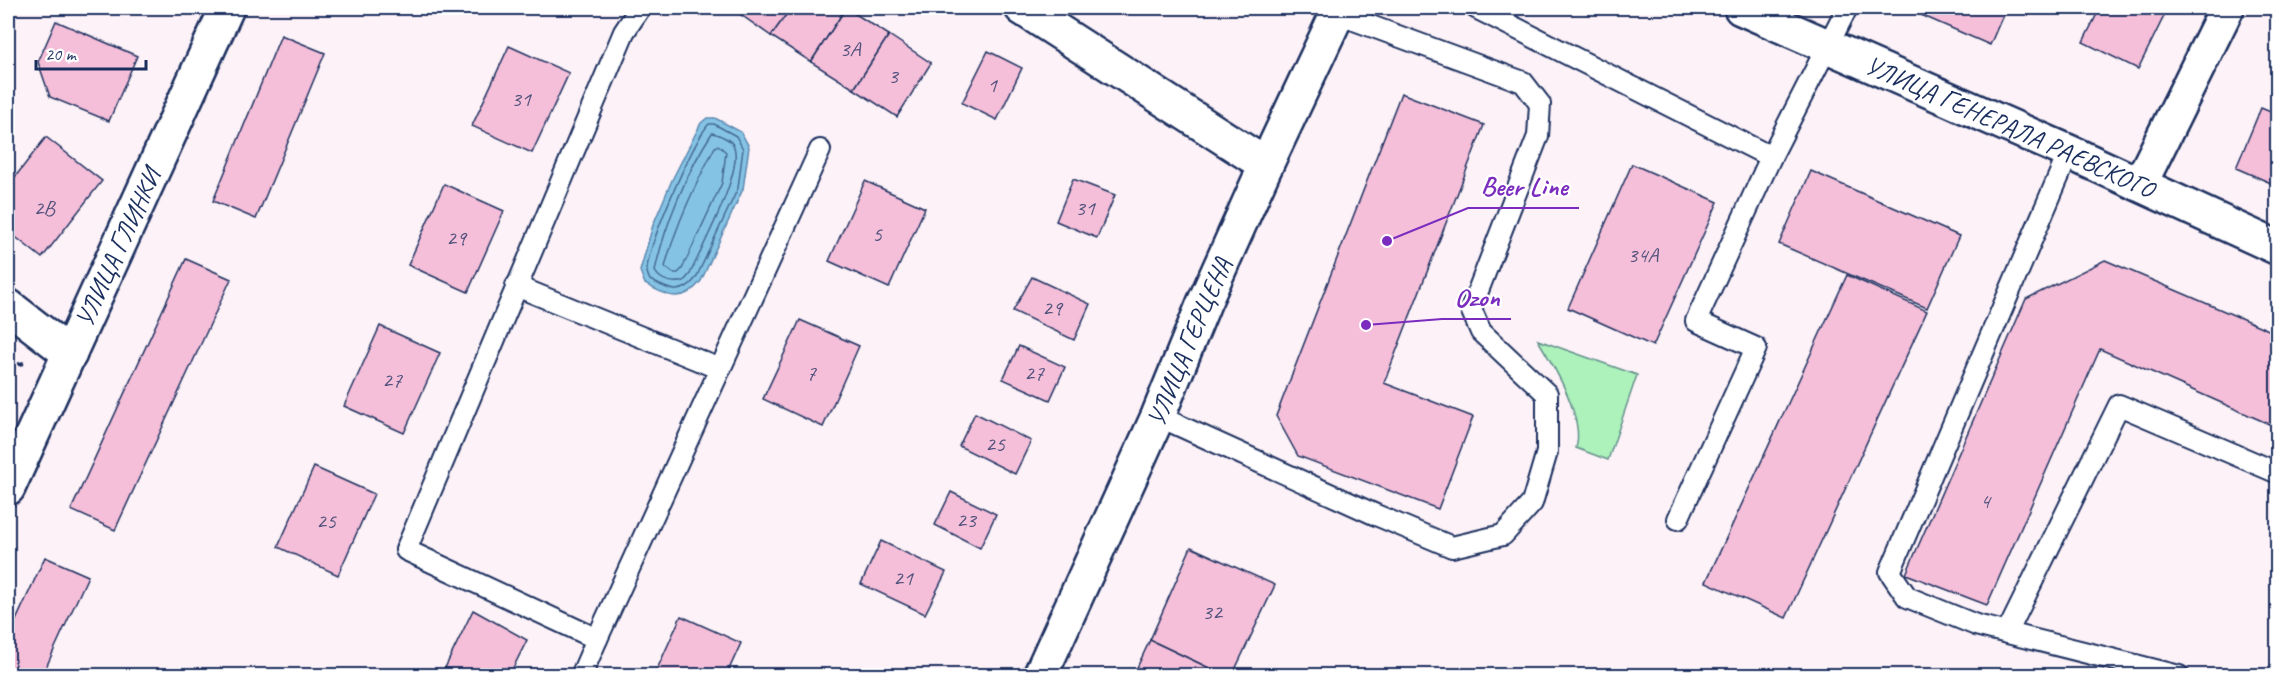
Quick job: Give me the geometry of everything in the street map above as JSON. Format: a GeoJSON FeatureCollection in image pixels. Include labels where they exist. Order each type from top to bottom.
{"type":"FeatureCollection","features":[{"type":"Feature","properties":{"kind":"street","name":"УЛИЦА ГЛИНКИ"},"geometry":{"type":"LineString","coordinates":[[8,488],[227,8]]}},
{"type":"Feature","properties":{"kind":"street"},"geometry":{"type":"LineString","coordinates":[[1022,8],[1266,165]]}},
{"type":"Feature","properties":{"kind":"street","name":"УЛИЦА ГЕНЕРАЛА РАЕВСКОГО"},"geometry":{"type":"LineString","coordinates":[[1741,8],[2069,152],[2277,248]]}},
{"type":"Feature","properties":{"kind":"street"},"geometry":{"type":"LineString","coordinates":[[2140,184],[2227,8]]}},
{"type":"Feature","properties":{"kind":"street","name":"УЛИЦА ГЕРЦЕНА"},"geometry":{"type":"LineString","coordinates":[[1040,675],[1158,416],[1204,303],[1266,165],[1339,11]]}},
{"type":"Feature","properties":{"kind":"street"},"geometry":{"type":"LineString","coordinates":[[8,306],[70,354]]}},
{"type":"Feature","properties":{"kind":"lane"},"geometry":{"type":"LineString","coordinates":[[597,639],[406,550],[624,32],[640,8]]}},
{"type":"Feature","properties":{"kind":"lane"},"geometry":{"type":"LineString","coordinates":[[1476,8],[1771,157]]}},
{"type":"Feature","properties":{"kind":"lane"},"geometry":{"type":"LineString","coordinates":[[1678,519],[1756,348],[1696,321],[1771,157],[1847,8]]}},
{"type":"Feature","properties":{"kind":"lane"},"geometry":{"type":"LineString","coordinates":[[1158,416],[1452,547],[1503,535],[1532,503],[1546,452],[1547,394],[1481,332],[1471,309],[1538,136],[1540,104],[1524,82],[1339,11]]}},
{"type":"Feature","properties":{"kind":"lane"},"geometry":{"type":"LineString","coordinates":[[581,675],[820,150]]}},
{"type":"Feature","properties":{"kind":"lane"},"geometry":{"type":"LineString","coordinates":[[2069,152],[1890,572],[1907,597],[1976,626],[2179,675]]}},
{"type":"Feature","properties":{"kind":"lane"},"geometry":{"type":"LineString","coordinates":[[516,286],[720,369]]}},
{"type":"Feature","properties":{"kind":"lane"},"geometry":{"type":"LineString","coordinates":[[2007,633],[2119,405],[2277,473]]}},
{"type":"Feature","properties":{"kind":"green space"},"geometry":{"type":"Polygon","coordinates":[[[1538,340],[1637,375],[1608,460],[1576,448],[1578,436],[1572,408],[1538,340]]]}},
{"type":"Feature","properties":{"kind":"water"},"geometry":{"type":"Polygon","coordinates":[[[707,118],[715,118],[741,132],[749,147],[743,189],[701,281],[694,289],[681,296],[668,295],[645,284],[640,271],[653,225],[672,180],[701,123],[707,118]]]}},
{"type":"Feature","properties":{"kind":"building"},"geometry":{"type":"Polygon","coordinates":[[[736,8],[791,8],[771,36],[734,10],[736,8]]]}},
{"type":"Feature","properties":{"kind":"building"},"geometry":{"type":"Polygon","coordinates":[[[791,8],[846,8],[811,62],[771,36],[791,8]]]}},
{"type":"Feature","properties":{"kind":"building"},"geometry":{"type":"Polygon","coordinates":[[[846,8],[889,35],[854,89],[811,62],[846,8]]]}},
{"type":"Feature","properties":{"kind":"building"},"geometry":{"type":"Polygon","coordinates":[[[1913,8],[2006,8],[1990,45],[1912,11],[1913,8]]]}},
{"type":"Feature","properties":{"kind":"building"},"geometry":{"type":"Polygon","coordinates":[[[2100,8],[2168,8],[2138,69],[2083,42],[2100,8]]]}},
{"type":"Feature","properties":{"kind":"building"},"geometry":{"type":"Polygon","coordinates":[[[56,21],[137,56],[109,121],[50,97],[38,62],[56,21]]]}},
{"type":"Feature","properties":{"kind":"building"},"geometry":{"type":"Polygon","coordinates":[[[281,35],[325,53],[256,219],[213,201],[281,35]]]}},
{"type":"Feature","properties":{"kind":"building"},"geometry":{"type":"Polygon","coordinates":[[[889,35],[931,63],[897,117],[854,89],[889,35]]]}},
{"type":"Feature","properties":{"kind":"building"},"geometry":{"type":"Polygon","coordinates":[[[509,46],[569,73],[532,153],[472,126],[509,46]]]}},
{"type":"Feature","properties":{"kind":"building"},"geometry":{"type":"Polygon","coordinates":[[[988,51],[1022,68],[997,120],[962,103],[988,51]]]}},
{"type":"Feature","properties":{"kind":"building"},"geometry":{"type":"Polygon","coordinates":[[[1401,93],[1484,125],[1384,383],[1473,417],[1438,509],[1298,456],[1276,416],[1401,93]]]}},
{"type":"Feature","properties":{"kind":"building"},"geometry":{"type":"Polygon","coordinates":[[[2261,108],[2278,115],[2278,186],[2236,168],[2261,108]]]}},
{"type":"Feature","properties":{"kind":"building"},"geometry":{"type":"Polygon","coordinates":[[[8,118],[15,124],[8,133],[8,118]]]}},
{"type":"Feature","properties":{"kind":"building"},"geometry":{"type":"Polygon","coordinates":[[[46,137],[102,181],[42,258],[8,231],[8,186],[46,137]]]}},
{"type":"Feature","properties":{"kind":"building"},"geometry":{"type":"Polygon","coordinates":[[[1632,164],[1718,202],[1653,346],[1568,308],[1632,164]]]}},
{"type":"Feature","properties":{"kind":"building"},"geometry":{"type":"Polygon","coordinates":[[[1811,171],[1959,236],[1927,308],[1779,244],[1811,171]]]}},
{"type":"Feature","properties":{"kind":"building"},"geometry":{"type":"Polygon","coordinates":[[[1073,179],[1115,195],[1097,238],[1056,221],[1073,179]]]}},
{"type":"Feature","properties":{"kind":"building"},"geometry":{"type":"Polygon","coordinates":[[[865,181],[925,208],[889,288],[829,261],[865,181]]]}},
{"type":"Feature","properties":{"kind":"building"},"geometry":{"type":"Polygon","coordinates":[[[444,184],[504,211],[468,292],[408,265],[444,184]]]}},
{"type":"Feature","properties":{"kind":"building"},"geometry":{"type":"Polygon","coordinates":[[[186,259],[231,279],[115,530],[71,510],[186,259]]]}},
{"type":"Feature","properties":{"kind":"building"},"geometry":{"type":"Polygon","coordinates":[[[2105,260],[2278,334],[2278,428],[2100,349],[1987,605],[1906,574],[2026,299],[2105,260]]]}},
{"type":"Feature","properties":{"kind":"building"},"geometry":{"type":"Polygon","coordinates":[[[1847,275],[1927,311],[1786,618],[1706,582],[1847,275]]]}},
{"type":"Feature","properties":{"kind":"building"},"geometry":{"type":"Polygon","coordinates":[[[1032,277],[1090,304],[1074,340],[1013,311],[1032,277]]]}},
{"type":"Feature","properties":{"kind":"building"},"geometry":{"type":"Polygon","coordinates":[[[800,320],[859,346],[823,427],[763,399],[800,320]]]}},
{"type":"Feature","properties":{"kind":"building"},"geometry":{"type":"Polygon","coordinates":[[[380,326],[440,353],[404,433],[344,406],[380,326]]]}},
{"type":"Feature","properties":{"kind":"building"},"geometry":{"type":"Polygon","coordinates":[[[1019,346],[1065,367],[1050,400],[1003,379],[1019,346]]]}},
{"type":"Feature","properties":{"kind":"building"},"geometry":{"type":"Polygon","coordinates":[[[975,413],[1031,441],[1015,474],[959,446],[975,413]]]}},
{"type":"Feature","properties":{"kind":"building"},"geometry":{"type":"Polygon","coordinates":[[[314,467],[374,494],[338,575],[278,547],[314,467]]]}},
{"type":"Feature","properties":{"kind":"building"},"geometry":{"type":"Polygon","coordinates":[[[951,492],[996,514],[980,548],[935,525],[951,492]]]}},
{"type":"Feature","properties":{"kind":"building"},"geometry":{"type":"Polygon","coordinates":[[[881,541],[946,572],[925,614],[861,584],[881,541]]]}},
{"type":"Feature","properties":{"kind":"building"},"geometry":{"type":"Polygon","coordinates":[[[1191,547],[1275,585],[1232,676],[1226,676],[1150,640],[1191,547]]]}},
{"type":"Feature","properties":{"kind":"building"},"geometry":{"type":"Polygon","coordinates":[[[45,557],[88,576],[42,676],[8,676],[8,638],[45,557]]]}},
{"type":"Feature","properties":{"kind":"building"},"geometry":{"type":"Polygon","coordinates":[[[473,610],[527,640],[509,676],[460,676],[445,668],[473,610]]]}},
{"type":"Feature","properties":{"kind":"building"},"geometry":{"type":"Polygon","coordinates":[[[681,616],[741,643],[726,676],[654,676],[681,616]]]}},
{"type":"Feature","properties":{"kind":"building"},"geometry":{"type":"Polygon","coordinates":[[[1150,640],[1226,676],[1133,676],[1150,640]]]}},
{"type":"Feature","properties":{"kind":"building"},"geometry":{"type":"Polygon","coordinates":[[[445,668],[460,676],[441,676],[445,668]]]}},
{"type":"Feature","properties":{"kind":"place","name":"Beer Line"},"geometry":{"type":"Point","coordinates":[1387,241]}},
{"type":"Feature","properties":{"kind":"place","name":"Ozon"},"geometry":{"type":"Point","coordinates":[1366,325]}}]}
